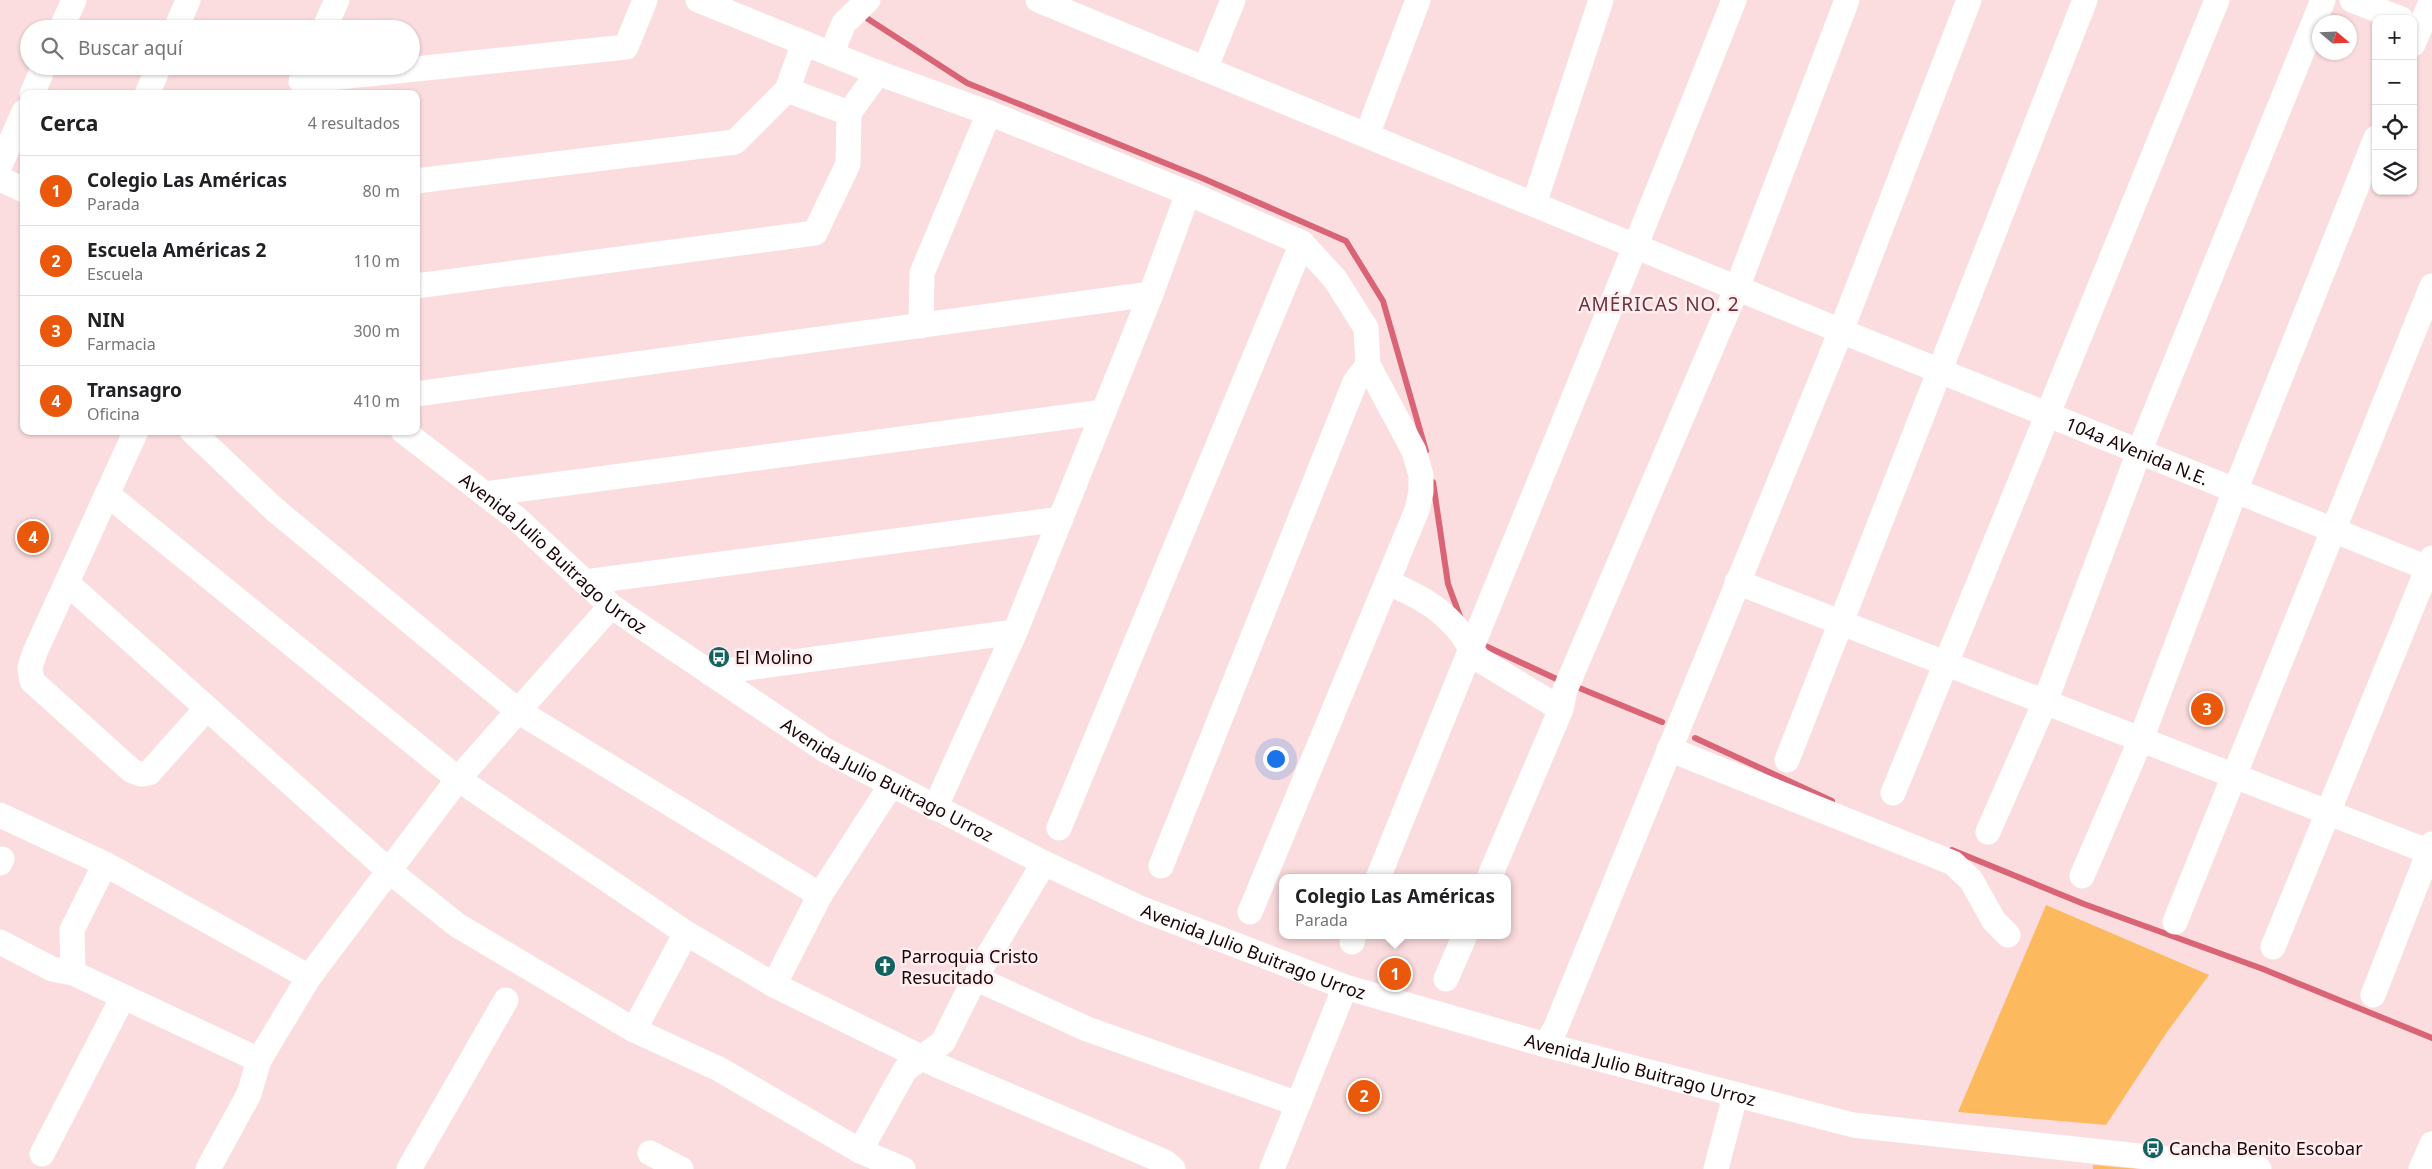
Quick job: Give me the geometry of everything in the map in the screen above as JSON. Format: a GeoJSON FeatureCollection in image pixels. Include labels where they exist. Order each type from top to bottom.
{"type":"FeatureCollection","features":[{"type":"Feature","properties":{"kind":"street"},"geometry":{"type":"LineString","coordinates":[[65,20],[74,0]]}},
{"type":"Feature","properties":{"kind":"street"},"geometry":{"type":"LineString","coordinates":[[180,20],[188,0]]}},
{"type":"Feature","properties":{"kind":"street"},"geometry":{"type":"LineString","coordinates":[[328,20],[337,0]]}},
{"type":"Feature","properties":{"kind":"street"},"geometry":{"type":"LineString","coordinates":[[420,68],[626,47],[645,0]]}},
{"type":"Feature","properties":{"kind":"street"},"geometry":{"type":"LineString","coordinates":[[698,0],[878,74],[989,113],[1188,193],[1302,243],[1335,280],[1366,328],[1368,365],[1414,451],[1421,475],[1421,492],[1417,510],[1250,912]]}},
{"type":"Feature","properties":{"kind":"street"},"geometry":{"type":"LineString","coordinates":[[832,54],[844,23],[868,0]]}},
{"type":"Feature","properties":{"kind":"street","name":"104a AVenida N.E."},"geometry":{"type":"LineString","coordinates":[[1038,0],[1068,6],[1206,69],[1841,331],[2235,491],[2431,566]]}},
{"type":"Feature","properties":{"kind":"street"},"geometry":{"type":"LineString","coordinates":[[1206,69],[1233,0]]}},
{"type":"Feature","properties":{"kind":"street"},"geometry":{"type":"LineString","coordinates":[[1366,135],[1418,0]]}},
{"type":"Feature","properties":{"kind":"street"},"geometry":{"type":"LineString","coordinates":[[1534,204],[1601,0]]}},
{"type":"Feature","properties":{"kind":"street"},"geometry":{"type":"LineString","coordinates":[[1380,874],[1470,648],[1637,246],[1734,0]]}},
{"type":"Feature","properties":{"kind":"street"},"geometry":{"type":"LineString","coordinates":[[1491,874],[1737,288],[1847,0]]}},
{"type":"Feature","properties":{"kind":"street"},"geometry":{"type":"LineString","coordinates":[[1554,1028],[1841,331],[1969,0]]}},
{"type":"Feature","properties":{"kind":"street"},"geometry":{"type":"LineString","coordinates":[[1787,760],[2085,0]]}},
{"type":"Feature","properties":{"kind":"street"},"geometry":{"type":"LineString","coordinates":[[1893,793],[2217,0]]}},
{"type":"Feature","properties":{"kind":"street"},"geometry":{"type":"LineString","coordinates":[[1988,832],[2045,702],[2140,452],[2323,0]]}},
{"type":"Feature","properties":{"kind":"street"},"geometry":{"type":"LineString","coordinates":[[2352,0],[2386,15]]}},
{"type":"Feature","properties":{"kind":"street"},"geometry":{"type":"LineString","coordinates":[[2417,26],[2432,0]]}},
{"type":"Feature","properties":{"kind":"street"},"geometry":{"type":"LineString","coordinates":[[420,181],[735,142],[787,90],[804,43]]}},
{"type":"Feature","properties":{"kind":"street"},"geometry":{"type":"LineString","coordinates":[[420,285],[815,233],[848,164],[849,113],[878,74]]}},
{"type":"Feature","properties":{"kind":"street"},"geometry":{"type":"LineString","coordinates":[[34,90],[40,75]]}},
{"type":"Feature","properties":{"kind":"street"},"geometry":{"type":"LineString","coordinates":[[149,90],[155,75]]}},
{"type":"Feature","properties":{"kind":"street"},"geometry":{"type":"LineString","coordinates":[[301,80],[350,75]]}},
{"type":"Feature","properties":{"kind":"street"},"geometry":{"type":"LineString","coordinates":[[787,90],[849,113]]}},
{"type":"Feature","properties":{"kind":"street"},"geometry":{"type":"LineString","coordinates":[[921,326],[922,273],[989,113]]}},
{"type":"Feature","properties":{"kind":"street"},"geometry":{"type":"LineString","coordinates":[[0,166],[20,121]]}},
{"type":"Feature","properties":{"kind":"street"},"geometry":{"type":"LineString","coordinates":[[2082,876],[2141,739],[2235,491],[2372,148]]}},
{"type":"Feature","properties":{"kind":"street"},"geometry":{"type":"LineString","coordinates":[[0,179],[20,188]]}},
{"type":"Feature","properties":{"kind":"street"},"geometry":{"type":"LineString","coordinates":[[935,808],[1015,632],[1151,294],[1188,193]]}},
{"type":"Feature","properties":{"kind":"street"},"geometry":{"type":"LineString","coordinates":[[1059,828],[1252,358],[1302,243]]}},
{"type":"Feature","properties":{"kind":"street"},"geometry":{"type":"LineString","coordinates":[[2175,922],[2432,286]]}},
{"type":"Feature","properties":{"kind":"street"},"geometry":{"type":"LineString","coordinates":[[420,393],[1151,294]]}},
{"type":"Feature","properties":{"kind":"street"},"geometry":{"type":"LineString","coordinates":[[1161,866],[1355,382],[1368,365]]}},
{"type":"Feature","properties":{"kind":"street"},"geometry":{"type":"LineString","coordinates":[[485,494],[1104,412]]}},
{"type":"Feature","properties":{"kind":"street"},"geometry":{"type":"LineString","coordinates":[[134,435],[35,652],[30,666],[32,681],[136,773],[149,773],[207,708]]}},
{"type":"Feature","properties":{"kind":"street"},"geometry":{"type":"LineString","coordinates":[[196,435],[274,509],[518,711],[820,895]]}},
{"type":"Feature","properties":{"kind":"street","name":"Avenida Julio Buitrago Urroz"},"geometry":{"type":"LineString","coordinates":[[408,435],[516,518],[611,606],[825,750],[1044,863],[1142,909],[1345,987],[1554,1028],[1735,1096],[1853,1125],[2252,1169]]}},
{"type":"Feature","properties":{"kind":"street"},"geometry":{"type":"LineString","coordinates":[[108,494],[458,779],[686,933],[774,985],[924,1058],[1165,1162],[1173,1169]]}},
{"type":"Feature","properties":{"kind":"street"},"geometry":{"type":"LineString","coordinates":[[585,582],[1061,519]]}},
{"type":"Feature","properties":{"kind":"street"},"geometry":{"type":"LineString","coordinates":[[2272,947],[2431,566]]}},
{"type":"Feature","properties":{"kind":"street"},"geometry":{"type":"LineString","coordinates":[[1387,582],[1432,604],[1457,627],[1480,660],[1567,689]]}},
{"type":"Feature","properties":{"kind":"street"},"geometry":{"type":"LineString","coordinates":[[1737,582],[2234,776],[2431,850],[2373,995]]}},
{"type":"Feature","properties":{"kind":"street"},"geometry":{"type":"LineString","coordinates":[[66,583],[388,870],[457,925],[634,1030],[719,1069],[860,1151],[903,1169]]}},
{"type":"Feature","properties":{"kind":"street"},"geometry":{"type":"LineString","coordinates":[[208,1169],[249,1094],[259,1060],[309,976],[458,779],[611,606]]}},
{"type":"Feature","properties":{"kind":"street"},"geometry":{"type":"LineString","coordinates":[[710,673],[1015,632]]}},
{"type":"Feature","properties":{"kind":"street"},"geometry":{"type":"LineString","coordinates":[[1669,750],[1953,863],[1971,880],[1994,921],[2008,935]]}},
{"type":"Feature","properties":{"kind":"street"},"geometry":{"type":"LineString","coordinates":[[774,985],[820,895],[891,785]]}},
{"type":"Feature","properties":{"kind":"street"},"geometry":{"type":"LineString","coordinates":[[0,816],[105,864],[309,976]]}},
{"type":"Feature","properties":{"kind":"street"},"geometry":{"type":"LineString","coordinates":[[860,1151],[905,1070],[924,1058],[943,1042],[975,978],[1044,863]]}},
{"type":"Feature","properties":{"kind":"street"},"geometry":{"type":"LineString","coordinates":[[73,973],[72,930],[105,864]]}},
{"type":"Feature","properties":{"kind":"street"},"geometry":{"type":"LineString","coordinates":[[634,1030],[686,933]]}},
{"type":"Feature","properties":{"kind":"street"},"geometry":{"type":"LineString","coordinates":[[1446,979],[1463,939]]}},
{"type":"Feature","properties":{"kind":"street"},"geometry":{"type":"LineString","coordinates":[[0,942],[52,968],[73,973],[259,1060]]}},
{"type":"Feature","properties":{"kind":"street"},"geometry":{"type":"LineString","coordinates":[[975,978],[1088,1029],[1298,1104]]}},
{"type":"Feature","properties":{"kind":"street"},"geometry":{"type":"LineString","coordinates":[[1272,1169],[1345,987]]}},
{"type":"Feature","properties":{"kind":"street"},"geometry":{"type":"LineString","coordinates":[[42,1154],[124,997]]}},
{"type":"Feature","properties":{"kind":"street"},"geometry":{"type":"LineString","coordinates":[[409,1169],[506,1000]]}},
{"type":"Feature","properties":{"kind":"street"},"geometry":{"type":"LineString","coordinates":[[1716,1169],[1735,1096]]}},
{"type":"Feature","properties":{"kind":"street"},"geometry":{"type":"LineString","coordinates":[[2422,1169],[2432,1144]]}},
{"type":"Feature","properties":{"kind":"street"},"geometry":{"type":"LineString","coordinates":[[650,1153],[681,1169]]}},
{"type":"Feature","properties":{"kind":"shaded area"},"geometry":{"type":"Polygon","coordinates":[[[2046,905],[2209,975],[2167,1032],[2106,1125],[1958,1112],[2046,905]]]}},
{"type":"Feature","properties":{"kind":"shaded area"},"geometry":{"type":"Polygon","coordinates":[[[2093,1165],[2139,1169],[2093,1169],[2093,1165]]]}},
{"type":"Feature","properties":{"kind":"waterway"},"geometry":{"type":"LineString","coordinates":[[863,13],[868,19],[967,83],[1202,178],[1346,241],[1383,301],[1426,451]]}},
{"type":"Feature","properties":{"kind":"waterway"},"geometry":{"type":"LineString","coordinates":[[1433,482],[1448,584],[1461,619]]}},
{"type":"Feature","properties":{"kind":"waterway"},"geometry":{"type":"LineString","coordinates":[[1479,643],[1563,682]]}},
{"type":"Feature","properties":{"kind":"waterway"},"geometry":{"type":"LineString","coordinates":[[1572,685],[1662,722]]}},
{"type":"Feature","properties":{"kind":"waterway"},"geometry":{"type":"LineString","coordinates":[[1695,738],[1832,801]]}},
{"type":"Feature","properties":{"kind":"waterway"},"geometry":{"type":"LineString","coordinates":[[1952,850],[2084,904],[2263,969],[2432,1038]]}},
{"type":"Feature","properties":{"kind":"place","name":"Transagro"},"geometry":{"type":"Point","coordinates":[33,537]}},
{"type":"Feature","properties":{"kind":"place","name":"El Molino"},"geometry":{"type":"Point","coordinates":[719,657]}},
{"type":"Feature","properties":{"kind":"place","name":"NIN"},"geometry":{"type":"Point","coordinates":[2207,709]}},
{"type":"Feature","properties":{"kind":"place","name":"Parroquia Cristo Resucitado"},"geometry":{"type":"Point","coordinates":[885,966]}},
{"type":"Feature","properties":{"kind":"place","name":"Colegio Las Américas"},"geometry":{"type":"Point","coordinates":[1395,974]}},
{"type":"Feature","properties":{"kind":"place","name":"Escuela Américas 2"},"geometry":{"type":"Point","coordinates":[1364,1096]}},
{"type":"Feature","properties":{"kind":"place","name":"Cancha Benito Escobar"},"geometry":{"type":"Point","coordinates":[2153,1148]}},
{"type":"Feature","properties":{"kind":"district","name":"AMÉRICAS NO. 2"},"geometry":{"type":"Point","coordinates":[1659,304]}}]}
